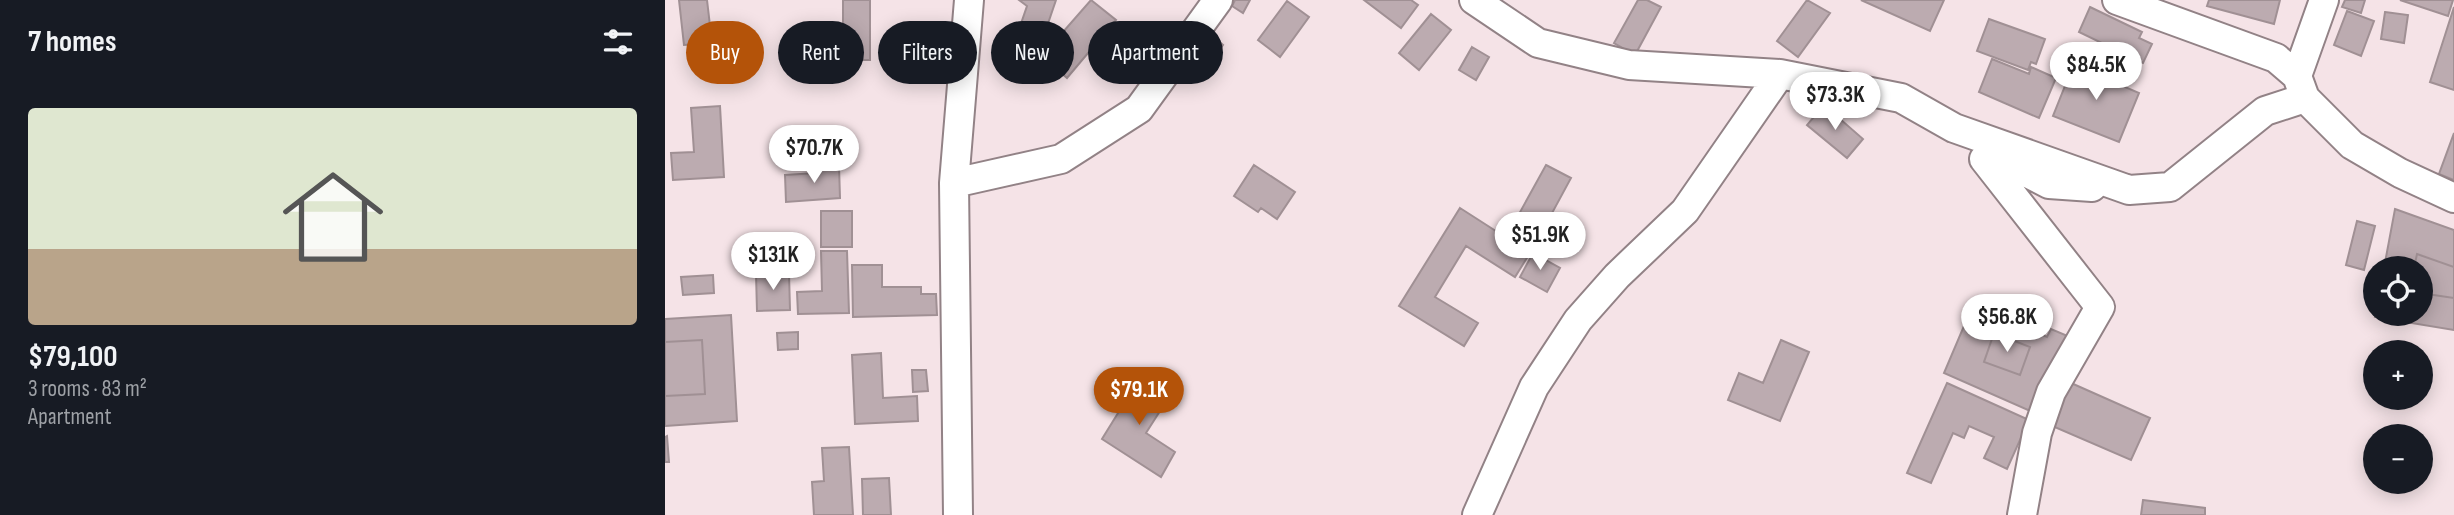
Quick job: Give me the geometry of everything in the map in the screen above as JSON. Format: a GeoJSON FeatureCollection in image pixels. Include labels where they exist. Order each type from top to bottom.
{"type":"FeatureCollection","features":[{"type":"Feature","properties":{"kind":"street"},"geometry":{"type":"LineString","coordinates":[[958,515],[954,183],[969,0]]}},
{"type":"Feature","properties":{"kind":"street"},"geometry":{"type":"LineString","coordinates":[[954,183],[1061,159],[1139,109],[1218,0]]}},
{"type":"Feature","properties":{"kind":"street"},"geometry":{"type":"LineString","coordinates":[[1473,0],[1538,43],[1629,65],[1780,74],[1901,98],[1954,128],[2129,190]]}},
{"type":"Feature","properties":{"kind":"street"},"geometry":{"type":"LineString","coordinates":[[2117,0],[2276,58],[2352,145],[2400,173],[2454,198]]}},
{"type":"Feature","properties":{"kind":"street"},"geometry":{"type":"LineString","coordinates":[[2022,515],[2036,433],[2051,392],[2100,307],[1984,159],[2018,168],[2049,184],[2129,190],[2170,187],[2265,111],[2301,87],[2324,0]]}},
{"type":"Feature","properties":{"kind":"street"},"geometry":{"type":"LineString","coordinates":[[1477,515],[1534,387],[1578,320],[1617,276],[1685,211],[1780,74]]}},
{"type":"Feature","properties":{"kind":"building"},"geometry":{"type":"Polygon","coordinates":[[[679,0],[707,0],[709,21],[686,21],[684,45],[679,0]]]}},
{"type":"Feature","properties":{"kind":"building"},"geometry":{"type":"Polygon","coordinates":[[[843,0],[870,0],[870,60],[864,60],[864,21],[843,21],[843,0]]]}},
{"type":"Feature","properties":{"kind":"building"},"geometry":{"type":"Polygon","coordinates":[[[1019,0],[1056,0],[1049,21],[1022,21],[1027,6],[1019,0]]]}},
{"type":"Feature","properties":{"kind":"building"},"geometry":{"type":"Polygon","coordinates":[[[1091,0],[1116,20],[1088,21],[1088,53],[1074,70],[1074,21],[1091,0]]]}},
{"type":"Feature","properties":{"kind":"building"},"geometry":{"type":"Polygon","coordinates":[[[1235,0],[1250,0],[1243,13],[1232,6],[1235,0]]]}},
{"type":"Feature","properties":{"kind":"building"},"geometry":{"type":"Polygon","coordinates":[[[1364,0],[1411,0],[1418,5],[1401,28],[1364,0]]]}},
{"type":"Feature","properties":{"kind":"building"},"geometry":{"type":"Polygon","coordinates":[[[1638,0],[1647,0],[1661,7],[1635,55],[1614,43],[1638,0]]]}},
{"type":"Feature","properties":{"kind":"building"},"geometry":{"type":"Polygon","coordinates":[[[1807,0],[1830,13],[1798,57],[1777,41],[1807,0]]]}},
{"type":"Feature","properties":{"kind":"building"},"geometry":{"type":"Polygon","coordinates":[[[1861,0],[1944,0],[1930,31],[1861,0]]]}},
{"type":"Feature","properties":{"kind":"building"},"geometry":{"type":"Polygon","coordinates":[[[2209,0],[2280,0],[2274,24],[2207,6],[2209,0]]]}},
{"type":"Feature","properties":{"kind":"building"},"geometry":{"type":"Polygon","coordinates":[[[2345,0],[2365,0],[2361,13],[2342,7],[2345,0]]]}},
{"type":"Feature","properties":{"kind":"building"},"geometry":{"type":"Polygon","coordinates":[[[2400,0],[2453,0],[2448,16],[2400,0]]]}},
{"type":"Feature","properties":{"kind":"building"},"geometry":{"type":"Polygon","coordinates":[[[1287,1],[1309,17],[1280,57],[1258,40],[1287,1]]]}},
{"type":"Feature","properties":{"kind":"building"},"geometry":{"type":"Polygon","coordinates":[[[2090,7],[2142,32],[2139,38],[2152,44],[2143,63],[2079,32],[2090,7]]]}},
{"type":"Feature","properties":{"kind":"building"},"geometry":{"type":"Polygon","coordinates":[[[2454,7],[2454,90],[2430,82],[2454,7]]]}},
{"type":"Feature","properties":{"kind":"building"},"geometry":{"type":"Polygon","coordinates":[[[2347,11],[2374,21],[2361,56],[2334,45],[2347,11]]]}},
{"type":"Feature","properties":{"kind":"building"},"geometry":{"type":"Polygon","coordinates":[[[2385,12],[2408,15],[2404,43],[2381,39],[2385,12]]]}},
{"type":"Feature","properties":{"kind":"building"},"geometry":{"type":"Polygon","coordinates":[[[1431,14],[1451,30],[1419,70],[1399,53],[1431,14]]]}},
{"type":"Feature","properties":{"kind":"building"},"geometry":{"type":"Polygon","coordinates":[[[1989,19],[2045,39],[2036,64],[2031,62],[2028,70],[1977,51],[1989,19]]]}},
{"type":"Feature","properties":{"kind":"building"},"geometry":{"type":"Polygon","coordinates":[[[1472,47],[1489,57],[1476,80],[1459,70],[1472,47]]]}},
{"type":"Feature","properties":{"kind":"building"},"geometry":{"type":"Polygon","coordinates":[[[1992,59],[2029,74],[2031,67],[2056,78],[2039,118],[1979,92],[1992,59]]]}},
{"type":"Feature","properties":{"kind":"building"},"geometry":{"type":"Polygon","coordinates":[[[2093,61],[2115,70],[2111,81],[2139,93],[2119,142],[2053,116],[2073,66],[2088,71],[2093,61]]]}},
{"type":"Feature","properties":{"kind":"building"},"geometry":{"type":"Polygon","coordinates":[[[1824,105],[1863,139],[1847,158],[1807,125],[1824,105]]]}},
{"type":"Feature","properties":{"kind":"building"},"geometry":{"type":"Polygon","coordinates":[[[720,106],[724,177],[673,180],[671,153],[694,152],[691,108],[720,106]]]}},
{"type":"Feature","properties":{"kind":"building"},"geometry":{"type":"Polygon","coordinates":[[[2454,133],[2454,180],[2439,174],[2454,133]]]}},
{"type":"Feature","properties":{"kind":"building"},"geometry":{"type":"Polygon","coordinates":[[[1254,165],[1295,192],[1277,219],[1261,208],[1258,212],[1234,196],[1254,165]]]}},
{"type":"Feature","properties":{"kind":"building"},"geometry":{"type":"Polygon","coordinates":[[[1546,165],[1571,178],[1544,228],[1519,214],[1546,165]]]}},
{"type":"Feature","properties":{"kind":"building"},"geometry":{"type":"Polygon","coordinates":[[[839,166],[840,198],[786,202],[785,175],[816,173],[816,168],[839,166]]]}},
{"type":"Feature","properties":{"kind":"building"},"geometry":{"type":"Polygon","coordinates":[[[1460,208],[1530,253],[1515,277],[1466,246],[1435,297],[1478,323],[1464,346],[1399,306],[1460,208]]]}},
{"type":"Feature","properties":{"kind":"building"},"geometry":{"type":"Polygon","coordinates":[[[2395,209],[2454,230],[2454,267],[2433,260],[2433,256],[2386,256],[2395,209]]]}},
{"type":"Feature","properties":{"kind":"building"},"geometry":{"type":"Polygon","coordinates":[[[821,211],[852,211],[852,247],[821,247],[821,211]]]}},
{"type":"Feature","properties":{"kind":"building"},"geometry":{"type":"Polygon","coordinates":[[[2357,221],[2375,226],[2368,256],[2363,256],[2363,270],[2346,265],[2357,221]]]}},
{"type":"Feature","properties":{"kind":"building"},"geometry":{"type":"Polygon","coordinates":[[[821,251],[847,251],[849,313],[798,314],[797,292],[822,291],[821,251]]]}},
{"type":"Feature","properties":{"kind":"building"},"geometry":{"type":"Polygon","coordinates":[[[1533,253],[1560,268],[1547,292],[1520,277],[1533,253]]]}},
{"type":"Feature","properties":{"kind":"building"},"geometry":{"type":"Polygon","coordinates":[[[2433,260],[2454,267],[2454,298],[2433,295],[2433,260]]]}},
{"type":"Feature","properties":{"kind":"building"},"geometry":{"type":"Polygon","coordinates":[[[852,265],[882,265],[882,287],[921,287],[921,294],[936,294],[937,315],[853,317],[852,265]]]}},
{"type":"Feature","properties":{"kind":"building"},"geometry":{"type":"Polygon","coordinates":[[[789,273],[790,310],[757,311],[756,274],[789,273]]]}},
{"type":"Feature","properties":{"kind":"building"},"geometry":{"type":"Polygon","coordinates":[[[713,275],[714,293],[683,295],[681,277],[713,275]]]}},
{"type":"Feature","properties":{"kind":"building"},"geometry":{"type":"Polygon","coordinates":[[[2433,295],[2454,298],[2454,330],[2430,326],[2433,326],[2433,295]]]}},
{"type":"Feature","properties":{"kind":"building"},"geometry":{"type":"Polygon","coordinates":[[[1992,297],[2037,316],[2031,330],[2047,337],[2051,329],[2070,337],[2037,414],[1944,373],[1975,300],[1988,306],[1992,297]],[[1994,333],[1984,362],[2020,375],[2030,347],[1994,333]]]}},
{"type":"Feature","properties":{"kind":"building"},"geometry":{"type":"Polygon","coordinates":[[[731,315],[737,421],[665,426],[665,396],[705,394],[702,340],[665,342],[665,319],[731,315]]]}},
{"type":"Feature","properties":{"kind":"building"},"geometry":{"type":"Polygon","coordinates":[[[798,332],[798,349],[778,350],[777,333],[798,332]]]}},
{"type":"Feature","properties":{"kind":"building"},"geometry":{"type":"Polygon","coordinates":[[[1994,333],[2030,347],[2020,375],[1984,362],[1994,333]]]}},
{"type":"Feature","properties":{"kind":"building"},"geometry":{"type":"Polygon","coordinates":[[[702,340],[705,394],[665,396],[665,342],[702,340]]]}},
{"type":"Feature","properties":{"kind":"building"},"geometry":{"type":"Polygon","coordinates":[[[1781,340],[1809,352],[1780,421],[1728,400],[1739,373],[1763,383],[1781,340]]]}},
{"type":"Feature","properties":{"kind":"building"},"geometry":{"type":"Polygon","coordinates":[[[881,353],[883,398],[917,396],[918,421],[855,424],[852,355],[881,353]]]}},
{"type":"Feature","properties":{"kind":"building"},"geometry":{"type":"Polygon","coordinates":[[[912,370],[926,370],[928,391],[913,392],[912,370]]]}},
{"type":"Feature","properties":{"kind":"building"},"geometry":{"type":"Polygon","coordinates":[[[1129,377],[1167,400],[1146,433],[1175,452],[1161,477],[1102,439],[1123,405],[1115,400],[1129,377]]]}},
{"type":"Feature","properties":{"kind":"building"},"geometry":{"type":"Polygon","coordinates":[[[2062,379],[2150,418],[2131,460],[2043,422],[2062,379]]]}},
{"type":"Feature","properties":{"kind":"building"},"geometry":{"type":"Polygon","coordinates":[[[1947,383],[2029,420],[2007,469],[1984,458],[1994,437],[1969,426],[1964,438],[1953,433],[1931,483],[1907,473],[1947,383]]]}},
{"type":"Feature","properties":{"kind":"building"},"geometry":{"type":"Polygon","coordinates":[[[667,436],[669,462],[665,462],[665,437],[667,436]]]}},
{"type":"Feature","properties":{"kind":"building"},"geometry":{"type":"Polygon","coordinates":[[[849,447],[853,515],[814,515],[812,482],[824,481],[822,448],[849,447]]]}},
{"type":"Feature","properties":{"kind":"building"},"geometry":{"type":"Polygon","coordinates":[[[889,478],[891,515],[863,515],[862,479],[889,478]]]}},
{"type":"Feature","properties":{"kind":"building"},"geometry":{"type":"Polygon","coordinates":[[[2143,500],[2205,508],[2205,515],[2141,515],[2143,500]]]}}]}
